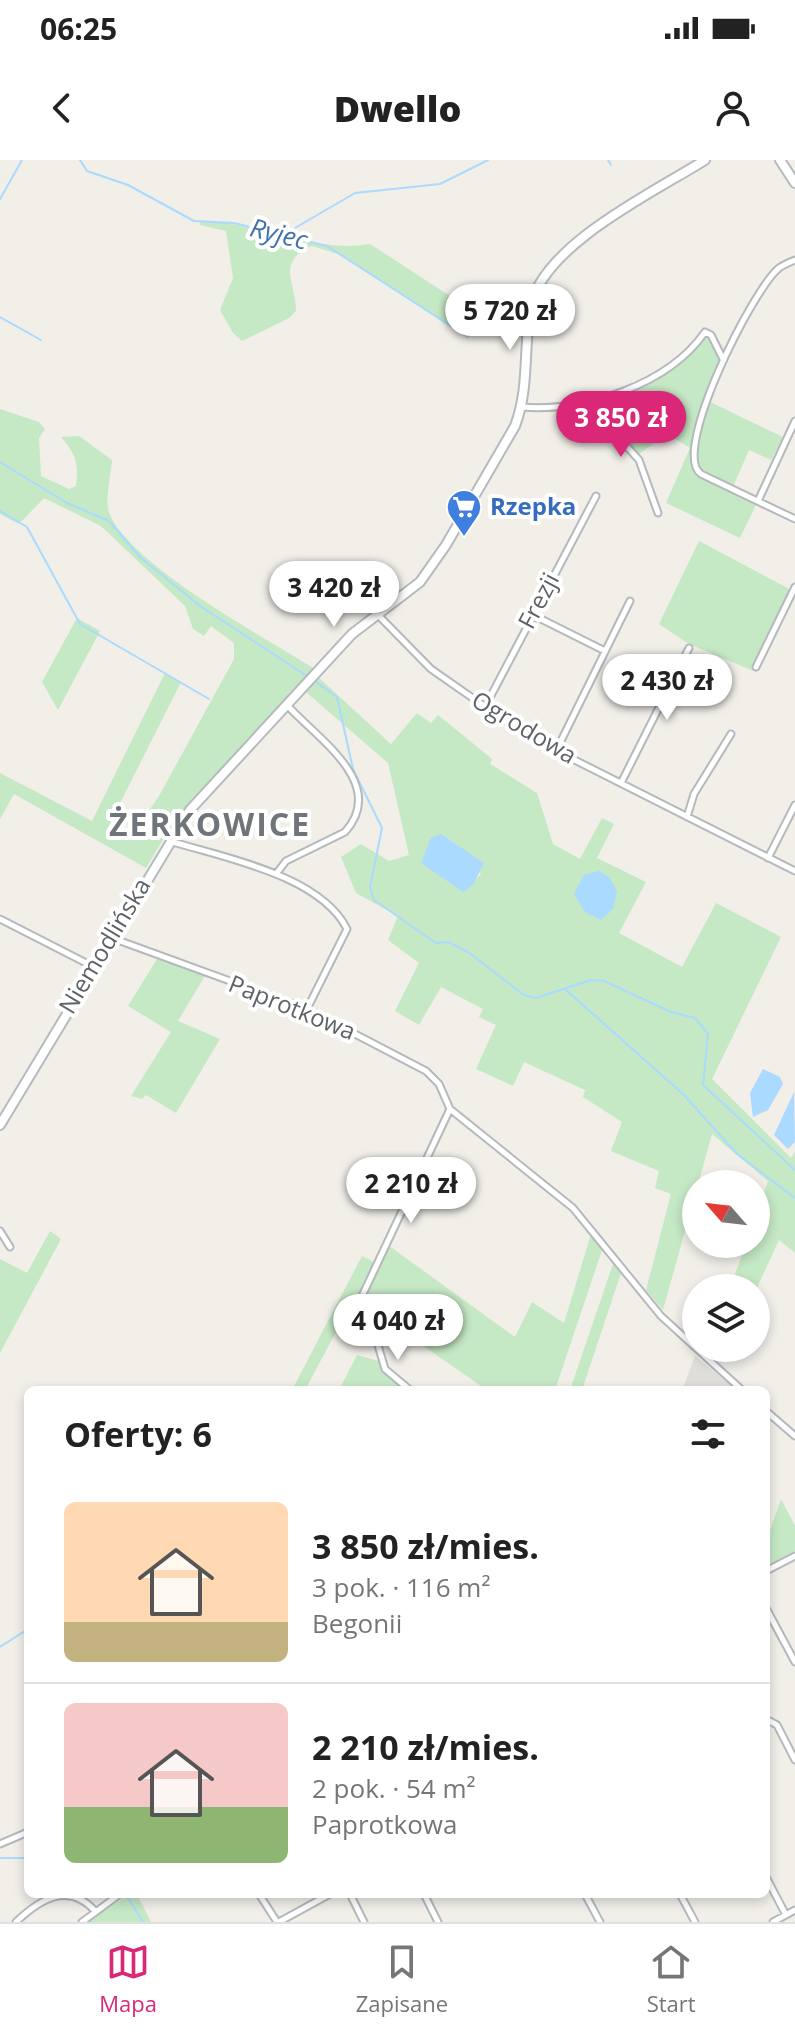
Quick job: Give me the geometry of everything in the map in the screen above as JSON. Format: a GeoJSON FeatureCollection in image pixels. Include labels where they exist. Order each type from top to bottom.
{"type":"FeatureCollection","features":[{"type":"Feature","properties":{"kind":"main road","name":"Niemodlińska"},"geometry":{"type":"LineString","coordinates":[[0,1125],[169,840],[190,810],[352,634],[410,593],[433,566],[509,439],[522,407],[531,308],[550,266],[579,240],[705,160]]}},
{"type":"Feature","properties":{"kind":"main road"},"geometry":{"type":"LineString","coordinates":[[780,160],[795,183]]}},
{"type":"Feature","properties":{"kind":"street"},"geometry":{"type":"LineString","coordinates":[[795,260],[777,269],[724,360],[698,425],[692,454],[695,470],[795,519]]}},
{"type":"Feature","properties":{"kind":"street"},"geometry":{"type":"LineString","coordinates":[[522,407],[587,403],[614,396],[682,361],[705,332],[711,335],[724,360]]}},
{"type":"Feature","properties":{"kind":"street"},"geometry":{"type":"LineString","coordinates":[[587,403],[639,460],[658,513]]}},
{"type":"Feature","properties":{"kind":"street"},"geometry":{"type":"LineString","coordinates":[[758,501],[795,421]]}},
{"type":"Feature","properties":{"kind":"street","name":"Frezji"},"geometry":{"type":"LineString","coordinates":[[485,707],[531,614],[596,496]]}},
{"type":"Feature","properties":{"kind":"street"},"geometry":{"type":"LineString","coordinates":[[756,667],[795,587]]}},
{"type":"Feature","properties":{"kind":"street"},"geometry":{"type":"LineString","coordinates":[[556,751],[630,601]]}},
{"type":"Feature","properties":{"kind":"street"},"geometry":{"type":"LineString","coordinates":[[531,614],[605,651]]}},
{"type":"Feature","properties":{"kind":"street","name":"Ogrodowa"},"geometry":{"type":"LineString","coordinates":[[378,615],[413,654],[485,707],[556,751],[795,871]]}},
{"type":"Feature","properties":{"kind":"street"},"geometry":{"type":"LineString","coordinates":[[621,783],[689,648]]}},
{"type":"Feature","properties":{"kind":"street"},"geometry":{"type":"LineString","coordinates":[[276,874],[286,861],[345,832],[352,825],[359,798],[343,761],[287,705]]}},
{"type":"Feature","properties":{"kind":"street"},"geometry":{"type":"LineString","coordinates":[[687,817],[694,794],[731,734]]}},
{"type":"Feature","properties":{"kind":"street"},"geometry":{"type":"LineString","coordinates":[[768,858],[795,805]]}},
{"type":"Feature","properties":{"kind":"street"},"geometry":{"type":"LineString","coordinates":[[169,840],[276,874],[328,903],[347,929],[307,1009]]}},
{"type":"Feature","properties":{"kind":"street"},"geometry":{"type":"LineString","coordinates":[[0,919],[94,967]]}},
{"type":"Feature","properties":{"kind":"street","name":"Paprotkowa"},"geometry":{"type":"LineString","coordinates":[[111,938],[307,1009],[426,1071],[439,1084],[450,1109],[573,1208],[661,1316],[737,1386]]}},
{"type":"Feature","properties":{"kind":"street"},"geometry":{"type":"LineString","coordinates":[[405,1386],[385,1369],[363,1294],[450,1109]]}},
{"type":"Feature","properties":{"kind":"street"},"geometry":{"type":"LineString","coordinates":[[0,1231],[10,1247]]}},
{"type":"Feature","properties":{"kind":"street"},"geometry":{"type":"LineString","coordinates":[[770,1414],[795,1436]]}},
{"type":"Feature","properties":{"kind":"street"},"geometry":{"type":"LineString","coordinates":[[770,1569],[795,1556]]}},
{"type":"Feature","properties":{"kind":"street"},"geometry":{"type":"LineString","coordinates":[[770,1615],[795,1662]]}},
{"type":"Feature","properties":{"kind":"street"},"geometry":{"type":"LineString","coordinates":[[770,1721],[777,1725],[795,1760]]}},
{"type":"Feature","properties":{"kind":"street"},"geometry":{"type":"LineString","coordinates":[[0,1844],[24,1834]]}},
{"type":"Feature","properties":{"kind":"street"},"geometry":{"type":"LineString","coordinates":[[770,1885],[786,1915]]}},
{"type":"Feature","properties":{"kind":"street"},"geometry":{"type":"LineString","coordinates":[[16,1922],[35,1904],[47,1898]]}},
{"type":"Feature","properties":{"kind":"street"},"geometry":{"type":"LineString","coordinates":[[74,1898],[95,1911]]}},
{"type":"Feature","properties":{"kind":"street"},"geometry":{"type":"LineString","coordinates":[[82,1922],[114,1898]]}},
{"type":"Feature","properties":{"kind":"street"},"geometry":{"type":"LineString","coordinates":[[262,1898],[278,1922],[323,1898]]}},
{"type":"Feature","properties":{"kind":"street"},"geometry":{"type":"LineString","coordinates":[[352,1898],[364,1922]]}},
{"type":"Feature","properties":{"kind":"street"},"geometry":{"type":"LineString","coordinates":[[426,1898],[438,1922]]}},
{"type":"Feature","properties":{"kind":"street"},"geometry":{"type":"LineString","coordinates":[[587,1898],[600,1922]]}},
{"type":"Feature","properties":{"kind":"street"},"geometry":{"type":"LineString","coordinates":[[682,1898],[695,1922]]}},
{"type":"Feature","properties":{"kind":"street"},"geometry":{"type":"LineString","coordinates":[[773,1922],[795,1910]]}},
{"type":"Feature","properties":{"kind":"shaded area"},"geometry":{"type":"Polygon","coordinates":[[[693,1362],[702,1362],[732,1386],[684,1386],[693,1362]]]}},
{"type":"Feature","properties":{"kind":"green space"},"geometry":{"type":"Polygon","coordinates":[[[200,221],[222,222],[328,245],[370,244],[470,309],[455,330],[341,255],[312,246],[301,252],[291,266],[296,311],[289,318],[242,341],[233,333],[220,310],[233,278],[226,231],[200,225],[200,221]]]}},
{"type":"Feature","properties":{"kind":"green space"},"geometry":{"type":"Polygon","coordinates":[[[705,332],[710,332],[724,360],[708,401],[783,437],[771,460],[749,450],[732,489],[758,501],[740,538],[666,503],[690,448],[667,434],[636,456],[587,403],[621,393],[653,378],[682,358],[705,332]]]}},
{"type":"Feature","properties":{"kind":"green space"},"geometry":{"type":"Polygon","coordinates":[[[0,409],[39,422],[45,429],[39,438],[41,476],[69,489],[76,486],[77,465],[61,437],[79,436],[112,460],[108,510],[123,535],[171,578],[201,599],[313,668],[232,765],[164,838],[146,868],[14,794],[0,819],[0,773],[92,821],[165,673],[181,682],[107,829],[129,840],[159,796],[234,659],[234,643],[211,626],[204,636],[193,629],[185,606],[101,526],[44,498],[19,524],[0,514],[0,409]]]}},
{"type":"Feature","properties":{"kind":"green space"},"geometry":{"type":"Polygon","coordinates":[[[699,541],[795,592],[756,672],[689,644],[659,624],[699,541]]]}},
{"type":"Feature","properties":{"kind":"green space"},"geometry":{"type":"Polygon","coordinates":[[[77,618],[100,631],[58,710],[42,682],[77,618]]]}},
{"type":"Feature","properties":{"kind":"green space"},"geometry":{"type":"Polygon","coordinates":[[[318,677],[391,744],[417,713],[431,723],[438,715],[492,759],[490,764],[537,793],[553,844],[580,859],[602,818],[614,824],[597,858],[646,882],[619,933],[682,967],[716,903],[781,937],[712,1079],[791,1158],[795,1152],[795,1253],[779,1240],[763,1274],[735,1274],[741,1258],[770,1258],[770,1170],[755,1170],[712,1134],[702,1170],[682,1170],[682,1242],[663,1310],[646,1290],[671,1194],[655,1188],[659,1171],[611,1151],[622,1122],[583,1097],[585,1090],[524,1062],[513,1086],[476,1069],[496,1025],[479,1017],[483,1009],[441,987],[419,1025],[395,1011],[419,963],[388,940],[398,916],[356,893],[341,857],[361,844],[389,861],[409,855],[388,763],[306,692],[318,677]],[[441,834],[421,862],[463,892],[481,874],[460,848],[441,834]]]}},
{"type":"Feature","properties":{"kind":"green space"},"geometry":{"type":"Polygon","coordinates":[[[157,959],[206,974],[178,1021],[220,1039],[176,1113],[146,1095],[142,1099],[131,1096],[171,1032],[128,1006],[157,959]]]}},
{"type":"Feature","properties":{"kind":"green space"},"geometry":{"type":"Polygon","coordinates":[[[50,1231],[61,1239],[0,1353],[0,1259],[27,1273],[50,1231]]]}},
{"type":"Feature","properties":{"kind":"green space"},"geometry":{"type":"Polygon","coordinates":[[[591,1234],[603,1247],[556,1386],[481,1386],[354,1298],[307,1386],[294,1386],[362,1256],[376,1263],[385,1243],[515,1337],[532,1302],[564,1323],[591,1234]]]}},
{"type":"Feature","properties":{"kind":"green space"},"geometry":{"type":"Polygon","coordinates":[[[614,1261],[622,1270],[583,1386],[571,1386],[614,1261]]]}},
{"type":"Feature","properties":{"kind":"green space"},"geometry":{"type":"Polygon","coordinates":[[[357,1355],[382,1362],[406,1386],[341,1386],[357,1355]]]}},
{"type":"Feature","properties":{"kind":"green space"},"geometry":{"type":"Polygon","coordinates":[[[781,1499],[795,1526],[795,1551],[770,1564],[770,1531],[781,1499]]]}},
{"type":"Feature","properties":{"kind":"green space"},"geometry":{"type":"Polygon","coordinates":[[[124,1898],[139,1898],[151,1922],[87,1922],[124,1898]]]}},
{"type":"Feature","properties":{"kind":"water"},"geometry":{"type":"Polygon","coordinates":[[[441,834],[484,863],[473,885],[463,892],[421,863],[431,838],[441,834]]]}},
{"type":"Feature","properties":{"kind":"water"},"geometry":{"type":"Polygon","coordinates":[[[599,871],[609,877],[617,891],[613,909],[601,920],[585,912],[574,894],[584,875],[599,871]]]}},
{"type":"Feature","properties":{"kind":"water"},"geometry":{"type":"Polygon","coordinates":[[[763,1069],[780,1077],[783,1084],[768,1110],[753,1117],[750,1093],[763,1069]]]}},
{"type":"Feature","properties":{"kind":"water"},"geometry":{"type":"Polygon","coordinates":[[[794,1092],[795,1142],[788,1149],[774,1135],[794,1092]]]}},
{"type":"Feature","properties":{"kind":"waterway"},"geometry":{"type":"LineString","coordinates":[[0,199],[22,160]]}},
{"type":"Feature","properties":{"kind":"waterway","name":"Ryjec"},"geometry":{"type":"LineString","coordinates":[[80,160],[87,171],[128,185],[194,221],[234,223],[327,246],[468,337]]}},
{"type":"Feature","properties":{"kind":"waterway"},"geometry":{"type":"LineString","coordinates":[[283,235],[355,193],[440,184],[488,160]]}},
{"type":"Feature","properties":{"kind":"waterway"},"geometry":{"type":"LineString","coordinates":[[608,160],[611,165]]}},
{"type":"Feature","properties":{"kind":"waterway"},"geometry":{"type":"LineString","coordinates":[[0,317],[41,340]]}},
{"type":"Feature","properties":{"kind":"waterway"},"geometry":{"type":"LineString","coordinates":[[0,462],[67,503],[109,521],[140,557],[200,606],[310,678]]}},
{"type":"Feature","properties":{"kind":"waterway"},"geometry":{"type":"LineString","coordinates":[[0,511],[27,527],[80,624],[209,699]]}},
{"type":"Feature","properties":{"kind":"waterway"},"geometry":{"type":"LineString","coordinates":[[315,681],[337,697],[353,769],[382,828],[370,887],[374,900],[436,943],[448,942],[468,952],[524,995],[536,998],[591,980],[604,981],[671,1012],[695,1018],[708,1034],[703,1085],[795,1170]]}},
{"type":"Feature","properties":{"kind":"waterway"},"geometry":{"type":"LineString","coordinates":[[566,990],[684,1095],[737,1154],[795,1198]]}},
{"type":"Feature","properties":{"kind":"waterway"},"geometry":{"type":"LineString","coordinates":[[0,1647],[24,1632]]}},
{"type":"Feature","properties":{"kind":"waterway"},"geometry":{"type":"LineString","coordinates":[[0,1858],[24,1858]]}},
{"type":"Feature","properties":{"kind":"waterway"},"geometry":{"type":"LineString","coordinates":[[128,1898],[143,1922]]}},
{"type":"Feature","properties":{"kind":"place","name":"Rzepka"},"geometry":{"type":"Point","coordinates":[464,538]}},
{"type":"Feature","properties":{"kind":"district","name":"ŻERKOWICE"},"geometry":{"type":"Point","coordinates":[210,825]}}]}
